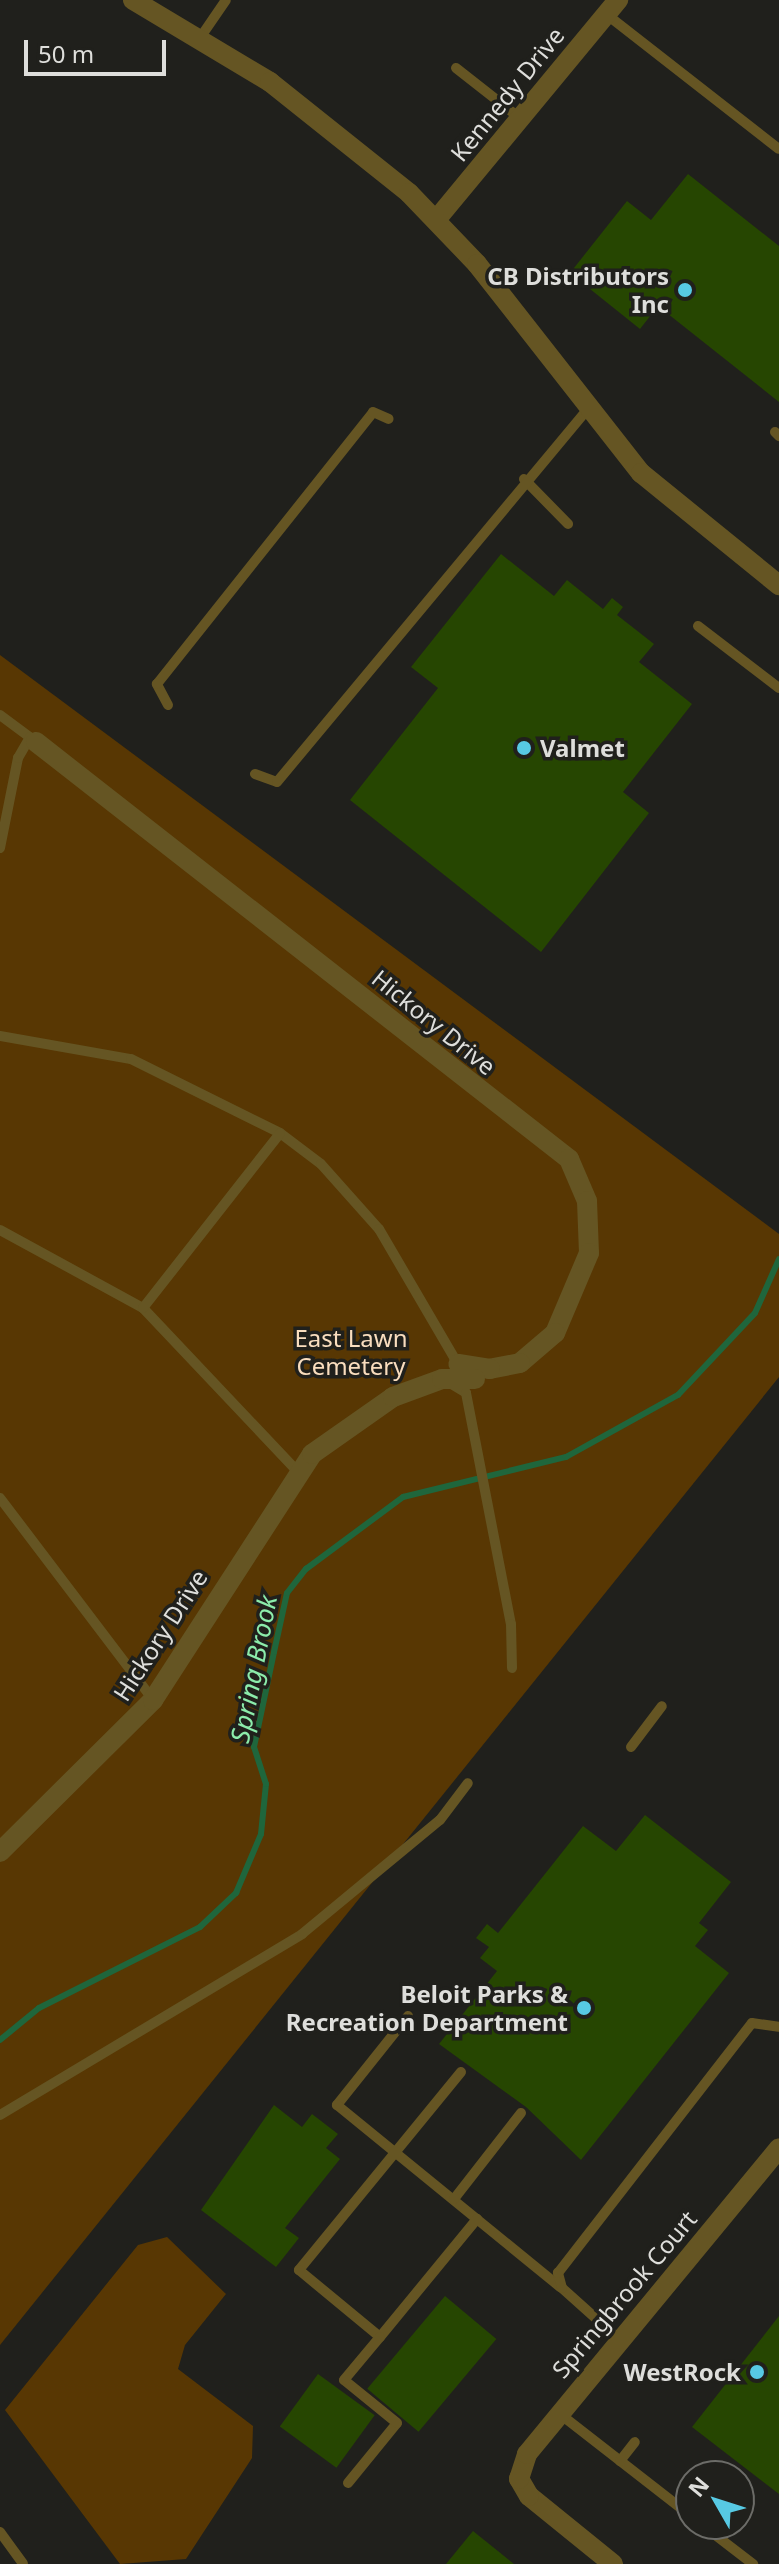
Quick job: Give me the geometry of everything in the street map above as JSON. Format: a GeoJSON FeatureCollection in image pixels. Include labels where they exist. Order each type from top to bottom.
{"type":"FeatureCollection","features":[{"type":"Feature","properties":{"kind":"street"},"geometry":{"type":"LineString","coordinates":[[133,0],[202,35],[324,121],[436,220],[641,473],[779,585]]}},
{"type":"Feature","properties":{"kind":"street","name":"Kennedy Drive"},"geometry":{"type":"LineString","coordinates":[[436,220],[612,7]]}},
{"type":"Feature","properties":{"kind":"street","name":"Hickory Drive"},"geometry":{"type":"LineString","coordinates":[[33,740],[569,1159],[587,1201],[589,1253],[555,1333],[520,1363],[490,1369],[458,1364]]}},
{"type":"Feature","properties":{"kind":"street","name":"Hickory Drive"},"geometry":{"type":"LineString","coordinates":[[0,1852],[153,1700],[312,1454],[393,1397],[442,1379],[475,1379]]}},
{"type":"Feature","properties":{"kind":"street","name":"Springbrook Court"},"geometry":{"type":"LineString","coordinates":[[613,2564],[539,2506],[519,2479],[527,2454],[620,2340],[775,2160]]}},
{"type":"Feature","properties":{"kind":"lane"},"geometry":{"type":"LineString","coordinates":[[202,35],[226,0]]}},
{"type":"Feature","properties":{"kind":"lane"},"geometry":{"type":"LineString","coordinates":[[612,7],[779,149]]}},
{"type":"Feature","properties":{"kind":"lane"},"geometry":{"type":"LineString","coordinates":[[456,68],[521,119]]}},
{"type":"Feature","properties":{"kind":"lane"},"geometry":{"type":"LineString","coordinates":[[255,774],[277,782],[524,479],[587,410]]}},
{"type":"Feature","properties":{"kind":"lane"},"geometry":{"type":"LineString","coordinates":[[168,705],[157,684],[373,412],[389,419]]}},
{"type":"Feature","properties":{"kind":"lane"},"geometry":{"type":"LineString","coordinates":[[524,479],[568,524]]}},
{"type":"Feature","properties":{"kind":"lane"},"geometry":{"type":"LineString","coordinates":[[698,626],[779,688]]}},
{"type":"Feature","properties":{"kind":"lane"},"geometry":{"type":"LineString","coordinates":[[0,715],[33,740],[18,758],[0,848]]}},
{"type":"Feature","properties":{"kind":"lane"},"geometry":{"type":"LineString","coordinates":[[0,1036],[131,1059],[280,1133],[321,1164],[379,1229],[458,1364]]}},
{"type":"Feature","properties":{"kind":"lane"},"geometry":{"type":"LineString","coordinates":[[143,1308],[280,1133]]}},
{"type":"Feature","properties":{"kind":"lane"},"geometry":{"type":"LineString","coordinates":[[0,1230],[143,1308],[298,1472]]}},
{"type":"Feature","properties":{"kind":"lane"},"geometry":{"type":"LineString","coordinates":[[442,1379],[466,1393],[511,1624],[512,1668]]}},
{"type":"Feature","properties":{"kind":"lane"},"geometry":{"type":"LineString","coordinates":[[0,1498],[143,1677],[153,1700]]}},
{"type":"Feature","properties":{"kind":"lane"},"geometry":{"type":"LineString","coordinates":[[631,1747],[662,1706]]}},
{"type":"Feature","properties":{"kind":"lane"},"geometry":{"type":"LineString","coordinates":[[0,2115],[302,1934],[440,1820],[468,1783]]}},
{"type":"Feature","properties":{"kind":"lane"},"geometry":{"type":"LineString","coordinates":[[408,2016],[337,2105],[562,2288],[620,2340]]}},
{"type":"Feature","properties":{"kind":"lane"},"geometry":{"type":"LineString","coordinates":[[562,2288],[558,2273],[752,2023],[779,2027]]}},
{"type":"Feature","properties":{"kind":"lane"},"geometry":{"type":"LineString","coordinates":[[380,2337],[299,2270],[461,2072]]}},
{"type":"Feature","properties":{"kind":"lane"},"geometry":{"type":"LineString","coordinates":[[454,2199],[521,2113]]}},
{"type":"Feature","properties":{"kind":"lane"},"geometry":{"type":"LineString","coordinates":[[348,2483],[397,2423],[344,2380],[477,2219]]}},
{"type":"Feature","properties":{"kind":"lane"},"geometry":{"type":"LineString","coordinates":[[560,2414],[675,2504]]}},
{"type":"Feature","properties":{"kind":"lane"},"geometry":{"type":"LineString","coordinates":[[620,2461],[635,2442]]}},
{"type":"Feature","properties":{"kind":"lane"},"geometry":{"type":"LineString","coordinates":[[0,2532],[23,2564]]}},
{"type":"Feature","properties":{"kind":"lane"},"geometry":{"type":"LineString","coordinates":[[722,2540],[753,2564]]}},
{"type":"Feature","properties":{"kind":"green space","name":"East Lawn Cemetery"},"geometry":{"type":"Polygon","coordinates":[[[0,655],[779,1234],[779,1377],[0,2345],[0,655]]]}},
{"type":"Feature","properties":{"kind":"green space"},"geometry":{"type":"Polygon","coordinates":[[[167,2237],[226,2294],[185,2345],[178,2369],[253,2426],[252,2458],[186,2559],[120,2564],[5,2410],[138,2245],[167,2237]]]}},
{"type":"Feature","properties":{"kind":"building","name":"CB Distributors Inc"},"geometry":{"type":"Polygon","coordinates":[[[688,174],[779,246],[779,402],[658,306],[640,329],[570,273],[627,201],[651,220],[688,174]]]}},
{"type":"Feature","properties":{"kind":"building","name":"Valmet"},"geometry":{"type":"Polygon","coordinates":[[[501,554],[554,596],[567,580],[603,609],[612,598],[623,607],[617,615],[654,644],[639,662],[692,704],[623,792],[649,813],[541,952],[350,800],[438,688],[411,667],[501,554]]]}},
{"type":"Feature","properties":{"kind":"building","name":"Beloit Parks & Recreation Department"},"geometry":{"type":"Polygon","coordinates":[[[645,1815],[731,1882],[699,1923],[708,1930],[695,1946],[729,1973],[581,2160],[526,2107],[439,2044],[497,1971],[480,1958],[489,1947],[476,1938],[487,1924],[498,1933],[583,1826],[616,1851],[645,1815]]]}},
{"type":"Feature","properties":{"kind":"building"},"geometry":{"type":"Polygon","coordinates":[[[274,2105],[302,2127],[312,2114],[338,2134],[326,2148],[340,2159],[285,2228],[299,2238],[276,2267],[201,2210],[274,2105]]]}},
{"type":"Feature","properties":{"kind":"building"},"geometry":{"type":"Polygon","coordinates":[[[445,2296],[496,2339],[419,2432],[367,2389],[445,2296]]]}},
{"type":"Feature","properties":{"kind":"building","name":"WestRock"},"geometry":{"type":"Polygon","coordinates":[[[779,2316],[779,2494],[755,2476],[755,2460],[735,2460],[692,2427],[779,2316]]]}},
{"type":"Feature","properties":{"kind":"building"},"geometry":{"type":"Polygon","coordinates":[[[318,2374],[375,2415],[336,2468],[280,2427],[318,2374]]]}},
{"type":"Feature","properties":{"kind":"building"},"geometry":{"type":"Polygon","coordinates":[[[473,2531],[514,2564],[446,2564],[473,2531]]]}},
{"type":"Feature","properties":{"kind":"waterway","name":"Spring Brook"},"geometry":{"type":"LineString","coordinates":[[0,2040],[39,2008],[200,1927],[236,1893],[261,1834],[266,1784],[254,1747],[274,1652],[287,1593],[306,1569],[403,1497],[566,1457],[678,1395],[755,1313],[779,1259]]}},
{"type":"Feature","properties":{"kind":"place","name":"CB Distributors Inc"},"geometry":{"type":"Point","coordinates":[685,290]}},
{"type":"Feature","properties":{"kind":"place","name":"Valmet"},"geometry":{"type":"Point","coordinates":[524,748]}},
{"type":"Feature","properties":{"kind":"place","name":"Beloit Parks & Recreation Department"},"geometry":{"type":"Point","coordinates":[584,2008]}},
{"type":"Feature","properties":{"kind":"place","name":"WestRock"},"geometry":{"type":"Point","coordinates":[757,2372]}}]}
